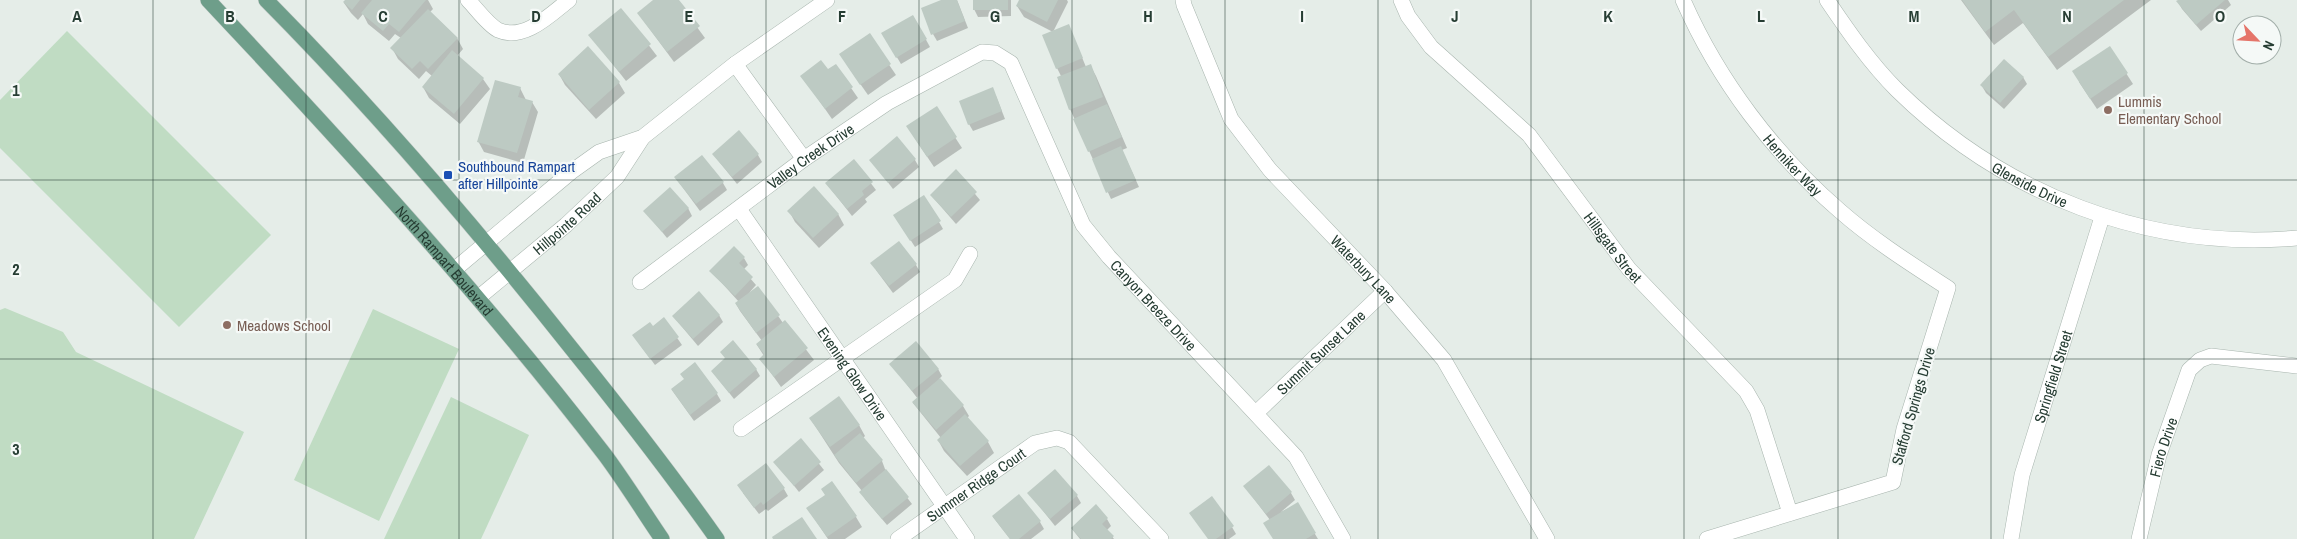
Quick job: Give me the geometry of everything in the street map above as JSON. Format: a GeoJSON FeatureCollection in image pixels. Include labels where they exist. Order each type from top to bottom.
{"type":"FeatureCollection","features":[{"type":"Feature","properties":{"kind":"main road","name":"North Rampart Boulevard"},"geometry":{"type":"LineString","coordinates":[[208,0],[334,135],[478,298],[605,456],[662,539]]}},
{"type":"Feature","properties":{"kind":"main road"},"geometry":{"type":"LineString","coordinates":[[266,0],[367,106],[487,242],[611,398],[716,539]]}},
{"type":"Feature","properties":{"kind":"street"},"geometry":{"type":"LineString","coordinates":[[468,0],[498,30],[515,32],[537,25],[569,0]]}},
{"type":"Feature","properties":{"kind":"street","name":"Hillpointe Road"},"geometry":{"type":"LineString","coordinates":[[454,270],[570,172],[599,152],[642,136],[735,64],[828,0]]}},
{"type":"Feature","properties":{"kind":"street","name":"Waterbury Lane"},"geometry":{"type":"LineString","coordinates":[[1183,0],[1231,120],[1270,170],[1385,291],[1444,360],[1547,539]]}},
{"type":"Feature","properties":{"kind":"street","name":"Hillsgate Street"},"geometry":{"type":"LineString","coordinates":[[1401,0],[1408,16],[1431,47],[1529,135],[1629,269],[1746,391],[1757,410],[1790,513]]}},
{"type":"Feature","properties":{"kind":"street","name":"Henniker Way"},"geometry":{"type":"LineString","coordinates":[[1683,0],[1719,68],[1756,123],[1792,165],[1855,223],[1892,252],[1948,288]]}},
{"type":"Feature","properties":{"kind":"street","name":"Glenside Drive"},"geometry":{"type":"LineString","coordinates":[[1827,0],[1856,42],[1896,89],[1942,130],[1992,166],[2047,195],[2102,217],[2180,235],[2259,242],[2297,238]]}},
{"type":"Feature","properties":{"kind":"street","name":"Valley Creek Drive"},"geometry":{"type":"LineString","coordinates":[[640,282],[804,159],[887,103],[982,52],[995,53]]}},
{"type":"Feature","properties":{"kind":"street","name":"Canyon Breeze Drive"},"geometry":{"type":"LineString","coordinates":[[995,53],[1011,63],[1083,225],[1109,257],[1296,457],[1343,539]]}},
{"type":"Feature","properties":{"kind":"street"},"geometry":{"type":"LineString","coordinates":[[735,64],[804,159]]}},
{"type":"Feature","properties":{"kind":"street","name":"Hillpointe Road"},"geometry":{"type":"LineString","coordinates":[[478,298],[566,224],[617,177],[642,136]]}},
{"type":"Feature","properties":{"kind":"street","name":"Evening Glow Drive"},"geometry":{"type":"LineString","coordinates":[[739,208],[967,539]]}},
{"type":"Feature","properties":{"kind":"street","name":"Springfield Street"},"geometry":{"type":"LineString","coordinates":[[2011,539],[2022,475],[2102,217]]}},
{"type":"Feature","properties":{"kind":"street"},"geometry":{"type":"LineString","coordinates":[[741,428],[955,280],[970,254]]}},
{"type":"Feature","properties":{"kind":"street","name":"Stafford Springs Drive"},"geometry":{"type":"LineString","coordinates":[[1707,539],[1893,482],[1904,429],[1948,288]]}},
{"type":"Feature","properties":{"kind":"street","name":"Summit Sunset Lane"},"geometry":{"type":"LineString","coordinates":[[1256,413],[1385,291]]}},
{"type":"Feature","properties":{"kind":"street","name":"Fiero Drive"},"geometry":{"type":"LineString","coordinates":[[2139,539],[2158,455],[2188,370],[2200,360],[2211,356],[2297,366]]}},
{"type":"Feature","properties":{"kind":"street","name":"Summer Ridge Court"},"geometry":{"type":"LineString","coordinates":[[898,539],[1035,443],[1057,438],[1069,442],[1161,539]]}},
{"type":"Feature","properties":{"kind":"green space"},"geometry":{"type":"Polygon","coordinates":[[[67,31],[271,235],[179,327],[0,148],[0,100],[67,31]]]}},
{"type":"Feature","properties":{"kind":"green space"},"geometry":{"type":"Polygon","coordinates":[[[5,308],[63,332],[76,352],[244,432],[194,539],[0,539],[0,310],[5,308]]]}},
{"type":"Feature","properties":{"kind":"green space"},"geometry":{"type":"Polygon","coordinates":[[[373,309],[459,349],[379,521],[294,480],[373,309]]]}},
{"type":"Feature","properties":{"kind":"green space"},"geometry":{"type":"Polygon","coordinates":[[[451,397],[529,435],[481,539],[384,539],[451,397]]]}},
{"type":"Feature","properties":{"kind":"building"},"geometry":{"type":"Polygon","coordinates":[[[345,0],[360,0],[352,10],[343,2],[345,0]]]}},
{"type":"Feature","properties":{"kind":"building"},"geometry":{"type":"Polygon","coordinates":[[[372,0],[426,0],[399,32],[389,24],[383,31],[361,13],[372,0]]]}},
{"type":"Feature","properties":{"kind":"building"},"geometry":{"type":"Polygon","coordinates":[[[653,0],[679,0],[700,26],[667,52],[637,13],[653,0]]]}},
{"type":"Feature","properties":{"kind":"building"},"geometry":{"type":"Polygon","coordinates":[[[941,0],[957,0],[965,21],[931,35],[921,8],[941,0]]]}},
{"type":"Feature","properties":{"kind":"building"},"geometry":{"type":"Polygon","coordinates":[[[973,0],[1008,0],[1008,10],[973,10],[973,0]]]}},
{"type":"Feature","properties":{"kind":"building"},"geometry":{"type":"Polygon","coordinates":[[[1019,0],[1058,0],[1047,22],[1016,6],[1019,0]]]}},
{"type":"Feature","properties":{"kind":"building"},"geometry":{"type":"Polygon","coordinates":[[[1962,0],[2124,0],[2048,57],[2014,10],[1985,32],[1962,0]]]}},
{"type":"Feature","properties":{"kind":"building"},"geometry":{"type":"Polygon","coordinates":[[[2225,0],[2196,25],[2176,1],[2225,0]]]}},
{"type":"Feature","properties":{"kind":"building"},"geometry":{"type":"Polygon","coordinates":[[[621,8],[651,44],[619,72],[588,35],[621,8]]]}},
{"type":"Feature","properties":{"kind":"building"},"geometry":{"type":"Polygon","coordinates":[[[428,9],[458,38],[428,69],[420,61],[412,69],[390,48],[428,9]]]}},
{"type":"Feature","properties":{"kind":"building"},"geometry":{"type":"Polygon","coordinates":[[[913,15],[927,39],[896,58],[881,33],[913,15]]]}},
{"type":"Feature","properties":{"kind":"building"},"geometry":{"type":"Polygon","coordinates":[[[1069,24],[1083,58],[1056,69],[1042,35],[1069,24]]]}},
{"type":"Feature","properties":{"kind":"building"},"geometry":{"type":"Polygon","coordinates":[[[870,33],[891,64],[860,85],[839,54],[870,33]]]}},
{"type":"Feature","properties":{"kind":"building"},"geometry":{"type":"Polygon","coordinates":[[[588,46],[620,82],[589,110],[558,74],[588,46]]]}},
{"type":"Feature","properties":{"kind":"building"},"geometry":{"type":"Polygon","coordinates":[[[2110,46],[2128,73],[2090,99],[2072,71],[2110,46]]]}},
{"type":"Feature","properties":{"kind":"building"},"geometry":{"type":"Polygon","coordinates":[[[452,50],[484,78],[454,114],[422,87],[452,50]]]}},
{"type":"Feature","properties":{"kind":"building"},"geometry":{"type":"Polygon","coordinates":[[[2004,59],[2024,77],[2000,103],[1980,85],[2004,59]]]}},
{"type":"Feature","properties":{"kind":"building"},"geometry":{"type":"Polygon","coordinates":[[[821,60],[828,69],[836,64],[853,87],[825,109],[800,76],[821,60]]]}},
{"type":"Feature","properties":{"kind":"building"},"geometry":{"type":"Polygon","coordinates":[[[1091,64],[1103,97],[1069,110],[1057,77],[1091,64]]]}},
{"type":"Feature","properties":{"kind":"building"},"geometry":{"type":"Polygon","coordinates":[[[495,80],[521,87],[518,97],[533,101],[517,153],[477,142],[495,80]]]}},
{"type":"Feature","properties":{"kind":"building"},"geometry":{"type":"Polygon","coordinates":[[[993,87],[1002,111],[968,125],[959,101],[993,87]]]}},
{"type":"Feature","properties":{"kind":"building"},"geometry":{"type":"Polygon","coordinates":[[[1107,104],[1122,137],[1088,152],[1073,119],[1107,104]]]}},
{"type":"Feature","properties":{"kind":"building"},"geometry":{"type":"Polygon","coordinates":[[[937,106],[957,137],[927,157],[906,126],[937,106]]]}},
{"type":"Feature","properties":{"kind":"building"},"geometry":{"type":"Polygon","coordinates":[[[739,130],[759,154],[732,177],[712,154],[739,130]]]}},
{"type":"Feature","properties":{"kind":"building"},"geometry":{"type":"Polygon","coordinates":[[[897,136],[916,159],[888,183],[869,160],[897,136]]]}},
{"type":"Feature","properties":{"kind":"building"},"geometry":{"type":"Polygon","coordinates":[[[1121,146],[1136,180],[1106,193],[1092,159],[1121,146]]]}},
{"type":"Feature","properties":{"kind":"building"},"geometry":{"type":"Polygon","coordinates":[[[702,155],[724,182],[696,204],[674,177],[702,155]]]}},
{"type":"Feature","properties":{"kind":"building"},"geometry":{"type":"Polygon","coordinates":[[[854,159],[873,182],[862,191],[864,195],[847,209],[825,183],[854,159]]]}},
{"type":"Feature","properties":{"kind":"building"},"geometry":{"type":"Polygon","coordinates":[[[956,169],[977,192],[951,217],[930,195],[956,169]]]}},
{"type":"Feature","properties":{"kind":"building"},"geometry":{"type":"Polygon","coordinates":[[[814,186],[839,214],[813,238],[787,211],[814,186]]]}},
{"type":"Feature","properties":{"kind":"building"},"geometry":{"type":"Polygon","coordinates":[[[670,187],[689,208],[662,232],[643,211],[670,187]]]}},
{"type":"Feature","properties":{"kind":"building"},"geometry":{"type":"Polygon","coordinates":[[[924,195],[941,221],[910,241],[893,215],[924,195]]]}},
{"type":"Feature","properties":{"kind":"building"},"geometry":{"type":"Polygon","coordinates":[[[899,241],[917,264],[889,286],[870,263],[899,241]]]}},
{"type":"Feature","properties":{"kind":"building"},"geometry":{"type":"Polygon","coordinates":[[[734,246],[745,257],[739,263],[753,277],[735,296],[709,271],[734,246]]]}},
{"type":"Feature","properties":{"kind":"building"},"geometry":{"type":"Polygon","coordinates":[[[758,286],[780,315],[756,333],[735,303],[758,286]]]}},
{"type":"Feature","properties":{"kind":"building"},"geometry":{"type":"Polygon","coordinates":[[[699,291],[720,315],[693,339],[672,316],[699,291]]]}},
{"type":"Feature","properties":{"kind":"building"},"geometry":{"type":"Polygon","coordinates":[[[664,317],[679,337],[650,359],[632,335],[650,322],[653,326],[664,317]]]}},
{"type":"Feature","properties":{"kind":"building"},"geometry":{"type":"Polygon","coordinates":[[[785,320],[808,348],[774,377],[759,359],[764,354],[756,344],[785,320]]]}},
{"type":"Feature","properties":{"kind":"building"},"geometry":{"type":"Polygon","coordinates":[[[733,340],[757,369],[729,393],[711,371],[725,358],[720,352],[733,340]]]}},
{"type":"Feature","properties":{"kind":"building"},"geometry":{"type":"Polygon","coordinates":[[[916,341],[939,369],[912,391],[889,364],[916,341]]]}},
{"type":"Feature","properties":{"kind":"building"},"geometry":{"type":"Polygon","coordinates":[[[695,362],[718,393],[690,415],[671,389],[684,379],[680,374],[695,362]]]}},
{"type":"Feature","properties":{"kind":"building"},"geometry":{"type":"Polygon","coordinates":[[[940,378],[964,405],[936,430],[912,402],[940,378]]]}},
{"type":"Feature","properties":{"kind":"building"},"geometry":{"type":"Polygon","coordinates":[[[839,396],[860,425],[830,447],[809,418],[839,396]]]}},
{"type":"Feature","properties":{"kind":"building"},"geometry":{"type":"Polygon","coordinates":[[[965,414],[989,441],[960,466],[937,440],[965,414]]]}},
{"type":"Feature","properties":{"kind":"building"},"geometry":{"type":"Polygon","coordinates":[[[860,433],[883,460],[856,483],[834,455],[860,433]]]}},
{"type":"Feature","properties":{"kind":"building"},"geometry":{"type":"Polygon","coordinates":[[[801,438],[821,462],[794,486],[773,462],[801,438]]]}},
{"type":"Feature","properties":{"kind":"building"},"geometry":{"type":"Polygon","coordinates":[[[766,463],[785,488],[763,505],[761,502],[754,508],[737,485],[766,463]]]}},
{"type":"Feature","properties":{"kind":"building"},"geometry":{"type":"Polygon","coordinates":[[[1269,465],[1292,492],[1266,514],[1243,486],[1269,465]]]}},
{"type":"Feature","properties":{"kind":"building"},"geometry":{"type":"Polygon","coordinates":[[[886,469],[909,497],[882,519],[859,492],[886,469]]]}},
{"type":"Feature","properties":{"kind":"building"},"geometry":{"type":"Polygon","coordinates":[[[1055,469],[1078,495],[1050,519],[1027,493],[1055,469]]]}},
{"type":"Feature","properties":{"kind":"building"},"geometry":{"type":"Polygon","coordinates":[[[832,481],[857,516],[827,537],[806,508],[825,495],[821,489],[832,481]]]}},
{"type":"Feature","properties":{"kind":"building"},"geometry":{"type":"Polygon","coordinates":[[[1019,494],[1041,521],[1019,539],[1010,539],[992,516],[1019,494]]]}},
{"type":"Feature","properties":{"kind":"building"},"geometry":{"type":"Polygon","coordinates":[[[1212,496],[1234,526],[1216,539],[1208,539],[1189,513],[1212,496]]]}},
{"type":"Feature","properties":{"kind":"building"},"geometry":{"type":"Polygon","coordinates":[[[1298,502],[1316,533],[1306,539],[1273,539],[1263,523],[1298,502]]]}},
{"type":"Feature","properties":{"kind":"building"},"geometry":{"type":"Polygon","coordinates":[[[1096,504],[1108,518],[1102,524],[1114,536],[1111,539],[1081,539],[1071,528],[1096,504]]]}},
{"type":"Feature","properties":{"kind":"building"},"geometry":{"type":"Polygon","coordinates":[[[802,517],[817,539],[773,539],[772,537],[802,517]]]}},
{"type":"Feature","properties":{"kind":"place","name":"Lummis Elementary School"},"geometry":{"type":"Point","coordinates":[2108,110]}},
{"type":"Feature","properties":{"kind":"place","name":"Southbound Rampart after Hillpointe"},"geometry":{"type":"Point","coordinates":[448,175]}},
{"type":"Feature","properties":{"kind":"place","name":"Meadows School"},"geometry":{"type":"Point","coordinates":[227,325]}}]}
